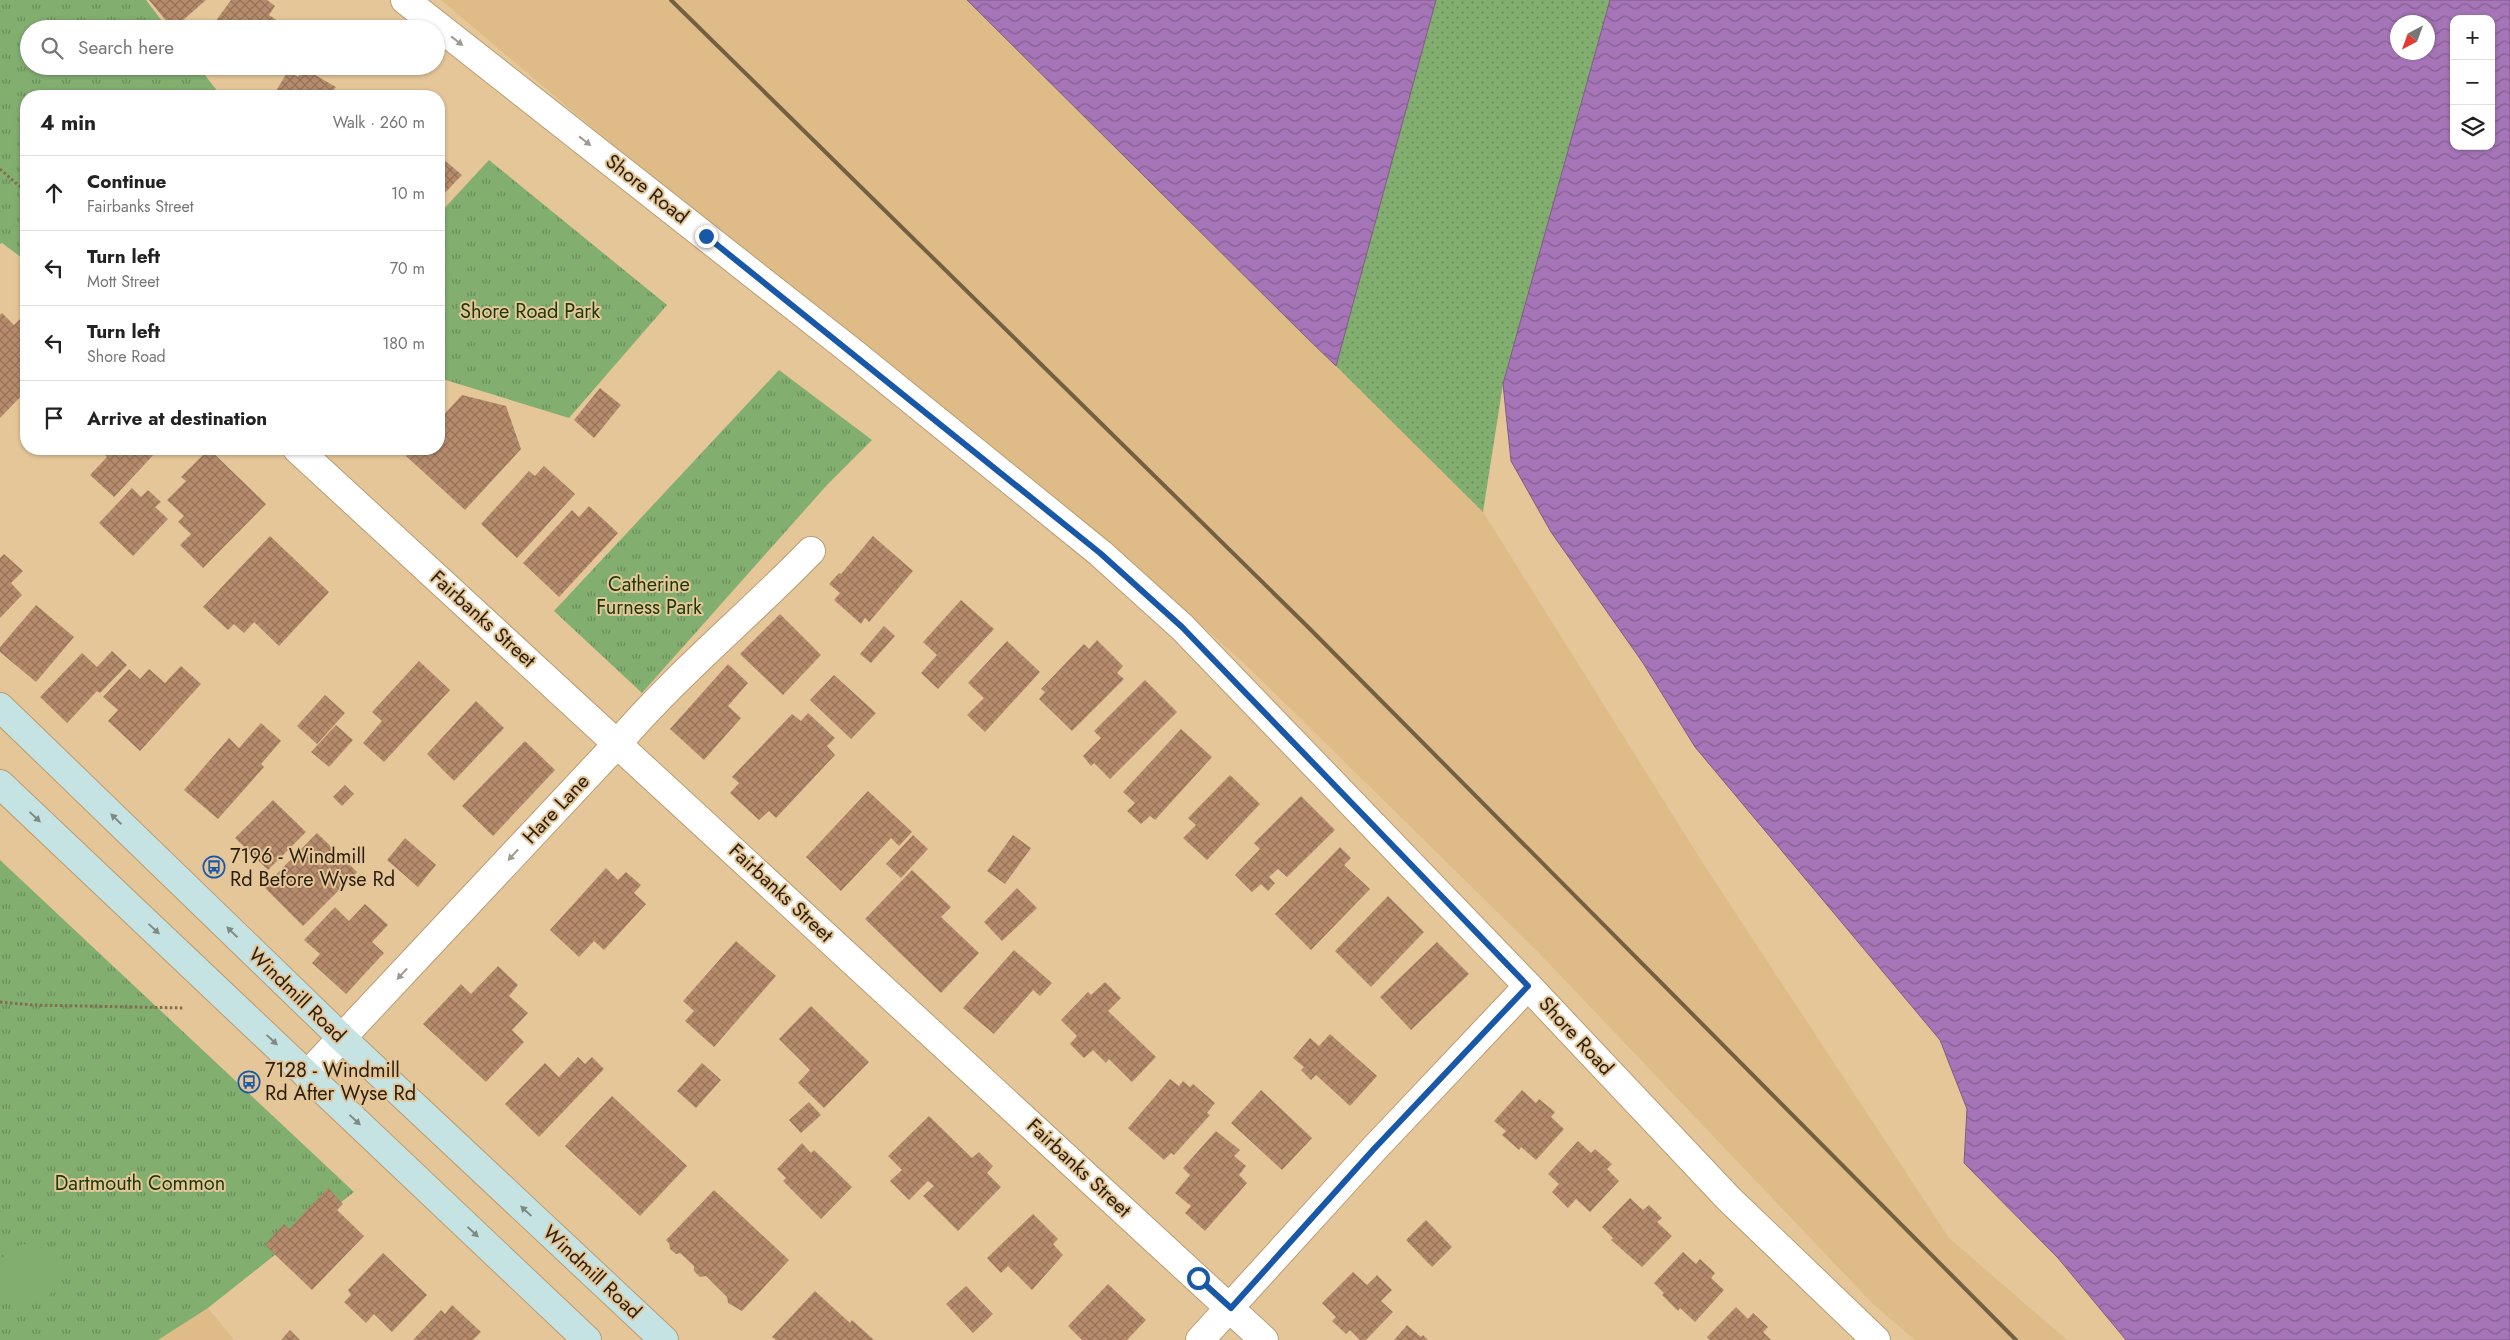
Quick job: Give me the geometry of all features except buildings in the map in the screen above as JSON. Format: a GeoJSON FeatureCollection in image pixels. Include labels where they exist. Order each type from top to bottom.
{"type":"FeatureCollection","features":[{"type":"Feature","properties":{"kind":"main road","name":"Windmill Road"},"geometry":{"type":"LineString","coordinates":[[0,707],[343,1039],[664,1340]]}},
{"type":"Feature","properties":{"kind":"main road"},"geometry":{"type":"LineString","coordinates":[[0,784],[587,1340]]}},
{"type":"Feature","properties":{"kind":"street","name":"Shore Road"},"geometry":{"type":"LineString","coordinates":[[405,0],[430,20]]}},
{"type":"Feature","properties":{"kind":"street","name":"Shore Road"},"geometry":{"type":"LineString","coordinates":[[445,31],[841,343],[1100,553],[1182,627],[1240,684],[1730,1199],[1876,1340]]}},
{"type":"Feature","properties":{"kind":"street","name":"Fairbanks Street"},"geometry":{"type":"LineString","coordinates":[[303,455],[618,742],[1264,1340]]}},
{"type":"Feature","properties":{"kind":"street","name":"Hare Lane"},"geometry":{"type":"LineString","coordinates":[[307,1075],[343,1039],[618,742],[651,703],[775,588],[811,551]]}},
{"type":"Feature","properties":{"kind":"street"},"geometry":{"type":"LineString","coordinates":[[1200,1340],[1373,1150],[1528,986]]}},
{"type":"Feature","properties":{"kind":"path"},"geometry":{"type":"LineString","coordinates":[[0,169],[20,187]]}},
{"type":"Feature","properties":{"kind":"path"},"geometry":{"type":"LineString","coordinates":[[0,1002],[32,1005],[187,1008]]}},
{"type":"Feature","properties":{"kind":"shaded area"},"geometry":{"type":"Polygon","coordinates":[[[441,0],[967,0],[1483,512],[1706,868],[1949,1238],[2067,1340],[1915,1340],[1874,1305],[1539,953],[1245,664],[1115,548],[725,240],[441,0]]]}},
{"type":"Feature","properties":{"kind":"shaded area"},"geometry":{"type":"Polygon","coordinates":[[[208,1308],[234,1340],[158,1340],[208,1308]]]}},
{"type":"Feature","properties":{"kind":"green space"},"geometry":{"type":"Polygon","coordinates":[[[0,0],[146,0],[161,20],[20,20],[20,75],[205,75],[216,90],[20,90],[20,256],[2,243],[0,244],[0,0]]]}},
{"type":"Feature","properties":{"kind":"green space"},"geometry":{"type":"Polygon","coordinates":[[[1436,0],[1610,0],[1503,384],[1483,512],[1336,366],[1436,0]]]}},
{"type":"Feature","properties":{"kind":"green space","name":"Shore Road Park"},"geometry":{"type":"Polygon","coordinates":[[[489,160],[667,305],[569,418],[445,380],[445,208],[489,160]]]}},
{"type":"Feature","properties":{"kind":"green space","name":"Catherine Furness Park"},"geometry":{"type":"Polygon","coordinates":[[[779,370],[872,440],[827,485],[642,693],[554,611],[779,370]]]}},
{"type":"Feature","properties":{"kind":"green space","name":"Dartmouth Common"},"geometry":{"type":"Polygon","coordinates":[[[0,860],[354,1192],[208,1308],[158,1340],[0,1340],[0,860]]]}},
{"type":"Feature","properties":{"kind":"green space"},"geometry":{"type":"Polygon","coordinates":[[[22,1244],[34,1244],[50,1252],[58,1268],[58,1280],[50,1296],[34,1304],[22,1304],[6,1296],[-1,1283],[0,1262],[6,1252],[22,1244]]]}},
{"type":"Feature","properties":{"kind":"water"},"geometry":{"type":"Polygon","coordinates":[[[967,0],[1436,0],[1336,366],[1304,335],[967,0]]]}},
{"type":"Feature","properties":{"kind":"water"},"geometry":{"type":"Polygon","coordinates":[[[1610,0],[2510,0],[2510,1340],[2126,1340],[2058,1258],[1964,1163],[1967,1109],[1940,1040],[1695,747],[1643,663],[1551,532],[1511,461],[1503,384],[1610,0]]]}},
{"type":"Feature","properties":{"kind":"railway"},"geometry":{"type":"LineString","coordinates":[[671,0],[1307,626],[2016,1340]]}},
{"type":"Feature","properties":{"kind":"place","name":"7196 - Windmill Rd Before Wyse Rd"},"geometry":{"type":"Point","coordinates":[214,867]}},
{"type":"Feature","properties":{"kind":"place","name":"7128 - Windmill Rd After Wyse Rd"},"geometry":{"type":"Point","coordinates":[249,1082]}},
{"type":"Feature","properties":{"kind":"route"},"geometry":{"type":"LineString","coordinates":[[706,236],[1100,553],[1182,627],[1240,684],[1528,986],[1373,1150],[1231,1308],[1198,1278]]}}]}
